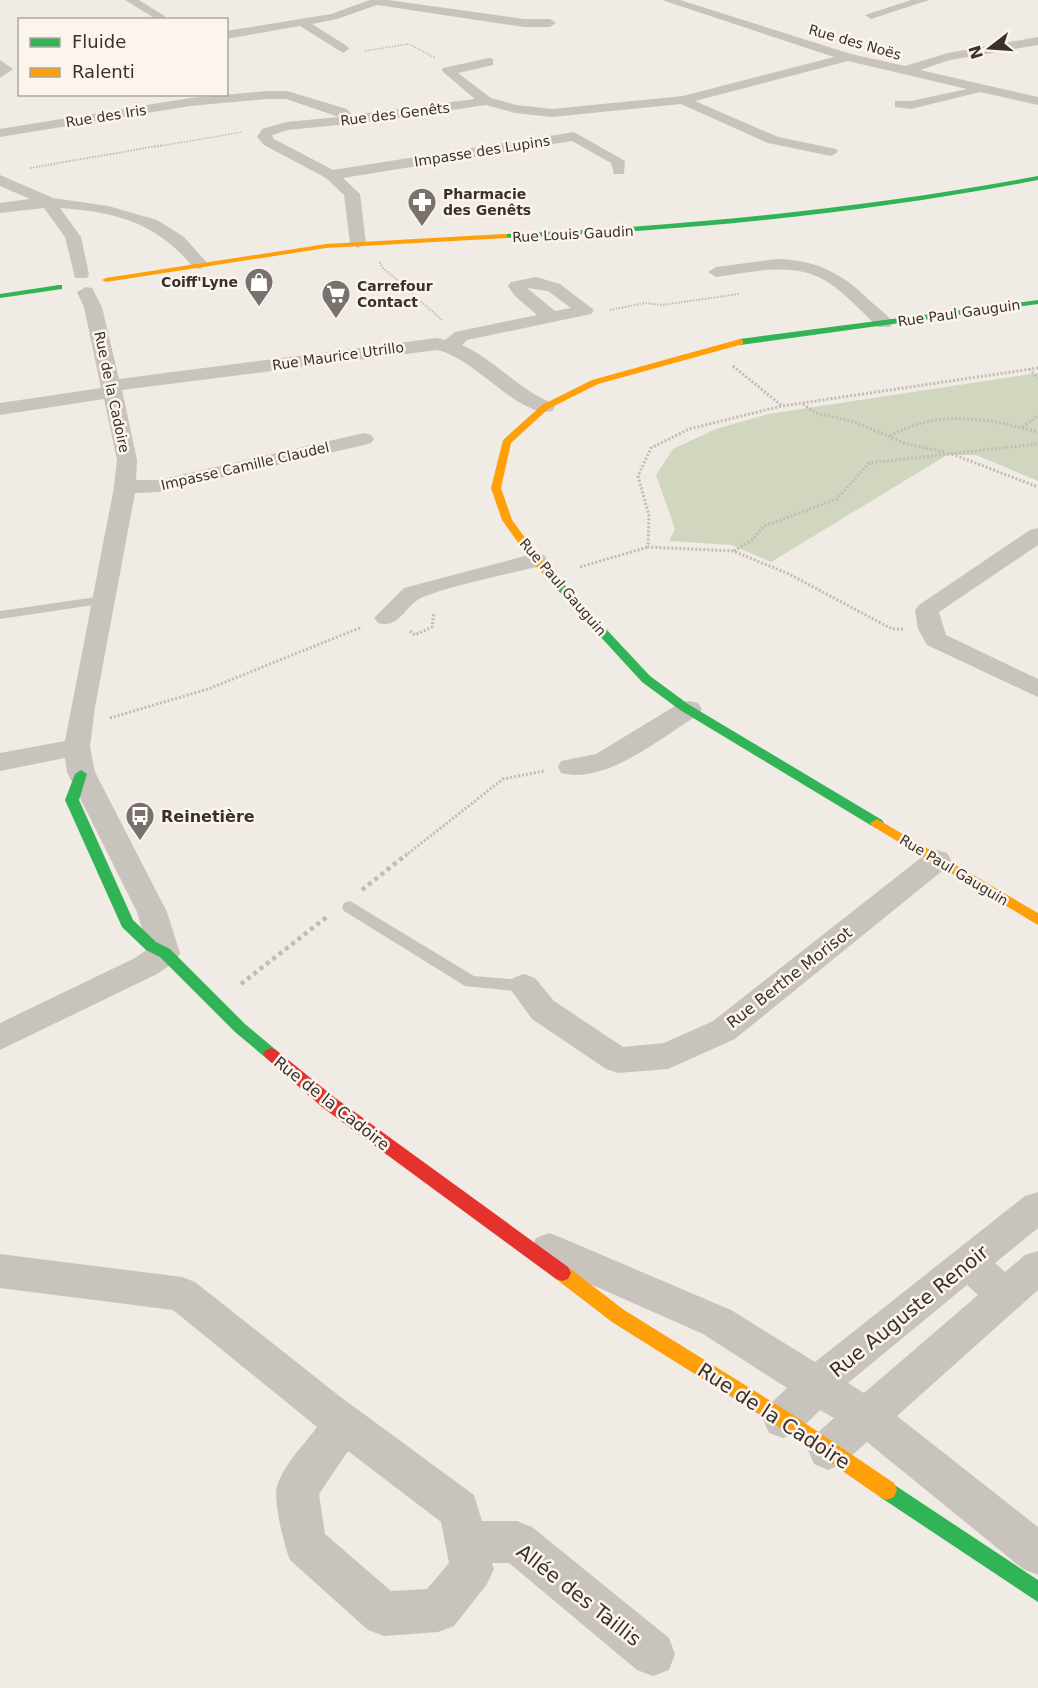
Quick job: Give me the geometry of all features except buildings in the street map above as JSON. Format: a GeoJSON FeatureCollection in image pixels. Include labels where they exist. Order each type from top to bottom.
{"type":"FeatureCollection","features":[{"type":"Feature","properties":{"kind":"street"},"geometry":{"type":"LineString","coordinates":[[131,0],[160,17]]}},
{"type":"Feature","properties":{"kind":"street","name":"Rue des Noës"},"geometry":{"type":"LineString","coordinates":[[668,0],[848,57],[1038,101]]}},
{"type":"Feature","properties":{"kind":"street"},"geometry":{"type":"LineString","coordinates":[[689,7],[719,0]]}},
{"type":"Feature","properties":{"kind":"street"},"geometry":{"type":"LineString","coordinates":[[871,15],[923,0]]}},
{"type":"Feature","properties":{"kind":"street"},"geometry":{"type":"LineString","coordinates":[[228,35],[304,24],[380,1],[524,23],[550,23]]}},
{"type":"Feature","properties":{"kind":"street"},"geometry":{"type":"LineString","coordinates":[[304,24],[343,49]]}},
{"type":"Feature","properties":{"kind":"street"},"geometry":{"type":"LineString","coordinates":[[904,71],[948,57],[1038,41]]}},
{"type":"Feature","properties":{"kind":"street","name":"Rue des Genêts"},"geometry":{"type":"LineString","coordinates":[[267,132],[286,126],[350,120],[486,101],[515,109],[552,112],[626,108],[683,100],[848,57]]}},
{"type":"Feature","properties":{"kind":"street"},"geometry":{"type":"LineString","coordinates":[[486,101],[448,71],[489,62]]}},
{"type":"Feature","properties":{"kind":"street"},"geometry":{"type":"LineString","coordinates":[[900,104],[912,105],[982,89]]}},
{"type":"Feature","properties":{"kind":"street","name":"Rue des Iris"},"geometry":{"type":"LineString","coordinates":[[0,133],[215,99],[267,94],[287,95],[342,112],[350,120]]}},
{"type":"Feature","properties":{"kind":"street"},"geometry":{"type":"LineString","coordinates":[[683,100],[752,133],[808,150],[831,152]]}},
{"type":"Feature","properties":{"kind":"street"},"geometry":{"type":"LineString","coordinates":[[267,132],[264,137],[269,142],[331,175],[352,194],[358,243]]}},
{"type":"Feature","properties":{"kind":"street","name":"Impasse des Lupins"},"geometry":{"type":"LineString","coordinates":[[331,175],[574,136],[618,161],[619,171]]}},
{"type":"Feature","properties":{"kind":"street","name":"Rue Louis Gaudin"},"geometry":{"type":"LineString","coordinates":[[84,283],[93,274],[106,280],[200,264],[358,243],[627,231],[803,217],[926,200],[1038,178]]}},
{"type":"Feature","properties":{"kind":"street"},"geometry":{"type":"LineString","coordinates":[[0,180],[48,202]]}},
{"type":"Feature","properties":{"kind":"street"},"geometry":{"type":"LineString","coordinates":[[0,208],[48,202],[78,205],[164,230],[183,244],[200,264]]}},
{"type":"Feature","properties":{"kind":"street","name":"Rue de la Cadoire"},"geometry":{"type":"LineString","coordinates":[[48,202],[73,237],[84,283],[93,307],[127,460],[125,487],[82,707],[79,760],[152,912],[165,953],[240,1028],[328,1102],[514,1235],[618,1316],[783,1419],[1038,1592]]}},
{"type":"Feature","properties":{"kind":"street"},"geometry":{"type":"LineString","coordinates":[[716,272],[784,264],[809,267],[834,278],[884,323]]}},
{"type":"Feature","properties":{"kind":"street"},"geometry":{"type":"LineString","coordinates":[[551,317],[520,292],[517,286],[527,281],[554,286],[585,310]]}},
{"type":"Feature","properties":{"kind":"street"},"geometry":{"type":"LineString","coordinates":[[0,296],[59,287],[60,282],[84,283]]}},
{"type":"Feature","properties":{"kind":"street","name":"Rue Paul Gauguin"},"geometry":{"type":"LineString","coordinates":[[1038,302],[742,342],[595,382],[545,407],[506,442],[496,488],[507,520],[544,568],[646,679],[689,709],[1038,920]]}},
{"type":"Feature","properties":{"kind":"street"},"geometry":{"type":"LineString","coordinates":[[455,340],[585,310]]}},
{"type":"Feature","properties":{"kind":"street","name":"Rue Maurice Utrillo"},"geometry":{"type":"LineString","coordinates":[[0,409],[112,389],[455,340],[509,386],[534,404],[545,407]]}},
{"type":"Feature","properties":{"kind":"street","name":"Impasse Camille Claudel"},"geometry":{"type":"LineString","coordinates":[[125,487],[159,486],[364,439]]}},
{"type":"Feature","properties":{"kind":"street"},"geometry":{"type":"LineString","coordinates":[[1038,535],[927,610],[930,629],[936,640],[1038,689]]}},
{"type":"Feature","properties":{"kind":"street"},"geometry":{"type":"LineString","coordinates":[[386,618],[412,593],[544,568]]}},
{"type":"Feature","properties":{"kind":"street"},"geometry":{"type":"LineString","coordinates":[[571,767],[603,762],[689,709]]}},
{"type":"Feature","properties":{"kind":"street"},"geometry":{"type":"LineString","coordinates":[[0,762],[79,760]]}},
{"type":"Feature","properties":{"kind":"street","name":"Rue Berthe Morisot"},"geometry":{"type":"LineString","coordinates":[[524,986],[543,1010],[618,1060],[668,1056],[724,1030],[937,861]]}},
{"type":"Feature","properties":{"kind":"street"},"geometry":{"type":"LineString","coordinates":[[0,1036],[146,966],[165,953]]}},
{"type":"Feature","properties":{"kind":"street","name":"Rue Auguste Renoir"},"geometry":{"type":"LineString","coordinates":[[783,1419],[838,1366],[1038,1207]]}},
{"type":"Feature","properties":{"kind":"street","name":"Rue de la Cadoire"},"geometry":{"type":"LineString","coordinates":[[514,1235],[717,1322],[867,1417],[1038,1554]]}},
{"type":"Feature","properties":{"kind":"street"},"geometry":{"type":"LineString","coordinates":[[968,1262],[1005,1296]]}},
{"type":"Feature","properties":{"kind":"street"},"geometry":{"type":"LineString","coordinates":[[828,1450],[1038,1267]]}},
{"type":"Feature","properties":{"kind":"street"},"geometry":{"type":"LineString","coordinates":[[0,1271],[182,1294],[344,1423],[459,1510],[472,1569],[438,1610],[384,1614],[305,1545],[297,1489],[344,1423]]}},
{"type":"Feature","properties":{"kind":"street","name":"Allée des Taillis"},"geometry":{"type":"LineString","coordinates":[[466,1542],[517,1542],[653,1654]]}},
{"type":"Feature","properties":{"kind":"lane"},"geometry":{"type":"LineString","coordinates":[[0,615],[103,600]]}},
{"type":"Feature","properties":{"kind":"lane","name":"Rue Berthe Morisot"},"geometry":{"type":"LineString","coordinates":[[346,905],[471,982],[524,986]]}},
{"type":"Feature","properties":{"kind":"path"},"geometry":{"type":"LineString","coordinates":[[343,49],[360,52],[411,45],[453,69]]}},
{"type":"Feature","properties":{"kind":"path"},"geometry":{"type":"LineString","coordinates":[[27,169],[239,132],[267,132]]}},
{"type":"Feature","properties":{"kind":"path"},"geometry":{"type":"LineString","coordinates":[[377,243],[382,267],[455,340]]}},
{"type":"Feature","properties":{"kind":"path"},"geometry":{"type":"LineString","coordinates":[[585,310],[606,311],[645,303],[662,305],[739,294]]}},
{"type":"Feature","properties":{"kind":"path"},"geometry":{"type":"LineString","coordinates":[[712,349],[782,406]]}},
{"type":"Feature","properties":{"kind":"path"},"geometry":{"type":"LineString","coordinates":[[648,547],[650,516],[638,476],[651,448],[689,429],[782,406],[1038,368]]}},
{"type":"Feature","properties":{"kind":"path"},"geometry":{"type":"LineString","coordinates":[[1029,369],[1038,378]]}},
{"type":"Feature","properties":{"kind":"path"},"geometry":{"type":"LineString","coordinates":[[802,403],[816,413],[855,422],[907,444],[948,453],[1038,487]]}},
{"type":"Feature","properties":{"kind":"path"},"geometry":{"type":"LineString","coordinates":[[1021,427],[1038,416]]}},
{"type":"Feature","properties":{"kind":"path"},"geometry":{"type":"LineString","coordinates":[[889,436],[913,423],[947,418],[976,418],[1038,432]]}},
{"type":"Feature","properties":{"kind":"path"},"geometry":{"type":"LineString","coordinates":[[733,551],[752,540],[764,526],[837,499],[869,463],[1038,444]]}},
{"type":"Feature","properties":{"kind":"path"},"geometry":{"type":"LineString","coordinates":[[544,568],[648,547],[733,551],[789,574],[892,629],[930,629]]}},
{"type":"Feature","properties":{"kind":"path"},"geometry":{"type":"LineString","coordinates":[[110,718],[208,689],[386,618]]}},
{"type":"Feature","properties":{"kind":"path"},"geometry":{"type":"LineString","coordinates":[[216,1004],[346,905],[503,779],[571,767]]}},
{"type":"Feature","properties":{"kind":"green space"},"geometry":{"type":"Polygon","coordinates":[[[1038,373],[1038,481],[976,455],[947,455],[771,562],[732,545],[669,541],[675,529],[656,475],[673,449],[716,429],[768,414],[1038,373]]]}},
{"type":"Feature","properties":{"kind":"traffic: fast"},"geometry":{"type":"LineString","coordinates":[[504,236],[705,225],[839,211],[972,191],[1038,178]]}},
{"type":"Feature","properties":{"kind":"traffic: fast"},"geometry":{"type":"LineString","coordinates":[[0,296],[59,287]]}},
{"type":"Feature","properties":{"kind":"traffic: fast"},"geometry":{"type":"LineString","coordinates":[[740,342],[1038,302]]}},
{"type":"Feature","properties":{"kind":"traffic: fast"},"geometry":{"type":"LineString","coordinates":[[559,585],[646,679],[684,707],[877,823]]}},
{"type":"Feature","properties":{"kind":"traffic: fast"},"geometry":{"type":"LineString","coordinates":[[81,774],[72,800],[127,923],[151,946],[165,953],[240,1028],[271,1054]]}},
{"type":"Feature","properties":{"kind":"traffic: fast"},"geometry":{"type":"LineString","coordinates":[[887,1490],[1038,1592]]}},
{"type":"Feature","properties":{"kind":"traffic: slow"},"geometry":{"type":"LineString","coordinates":[[106,280],[326,246],[504,236]]}},
{"type":"Feature","properties":{"kind":"traffic: slow"},"geometry":{"type":"LineString","coordinates":[[559,585],[536,560],[507,520],[496,488],[506,442],[545,407],[595,382],[740,342]]}},
{"type":"Feature","properties":{"kind":"traffic: slow"},"geometry":{"type":"LineString","coordinates":[[877,823],[1038,920]]}},
{"type":"Feature","properties":{"kind":"traffic: slow"},"geometry":{"type":"LineString","coordinates":[[562,1273],[618,1316],[783,1419],[887,1490]]}},
{"type":"Feature","properties":{"kind":"traffic: jam"},"geometry":{"type":"LineString","coordinates":[[271,1054],[328,1102],[562,1273]]}},
{"type":"Feature","properties":{"kind":"place","name":"Pharmacie des Genêts"},"geometry":{"type":"Point","coordinates":[422,228]}},
{"type":"Feature","properties":{"kind":"place","name":"Coiff'Lyne"},"geometry":{"type":"Point","coordinates":[259,308]}},
{"type":"Feature","properties":{"kind":"place","name":"Carrefour Contact"},"geometry":{"type":"Point","coordinates":[336,320]}},
{"type":"Feature","properties":{"kind":"place","name":"Reinetière"},"geometry":{"type":"Point","coordinates":[140,842]}}]}
